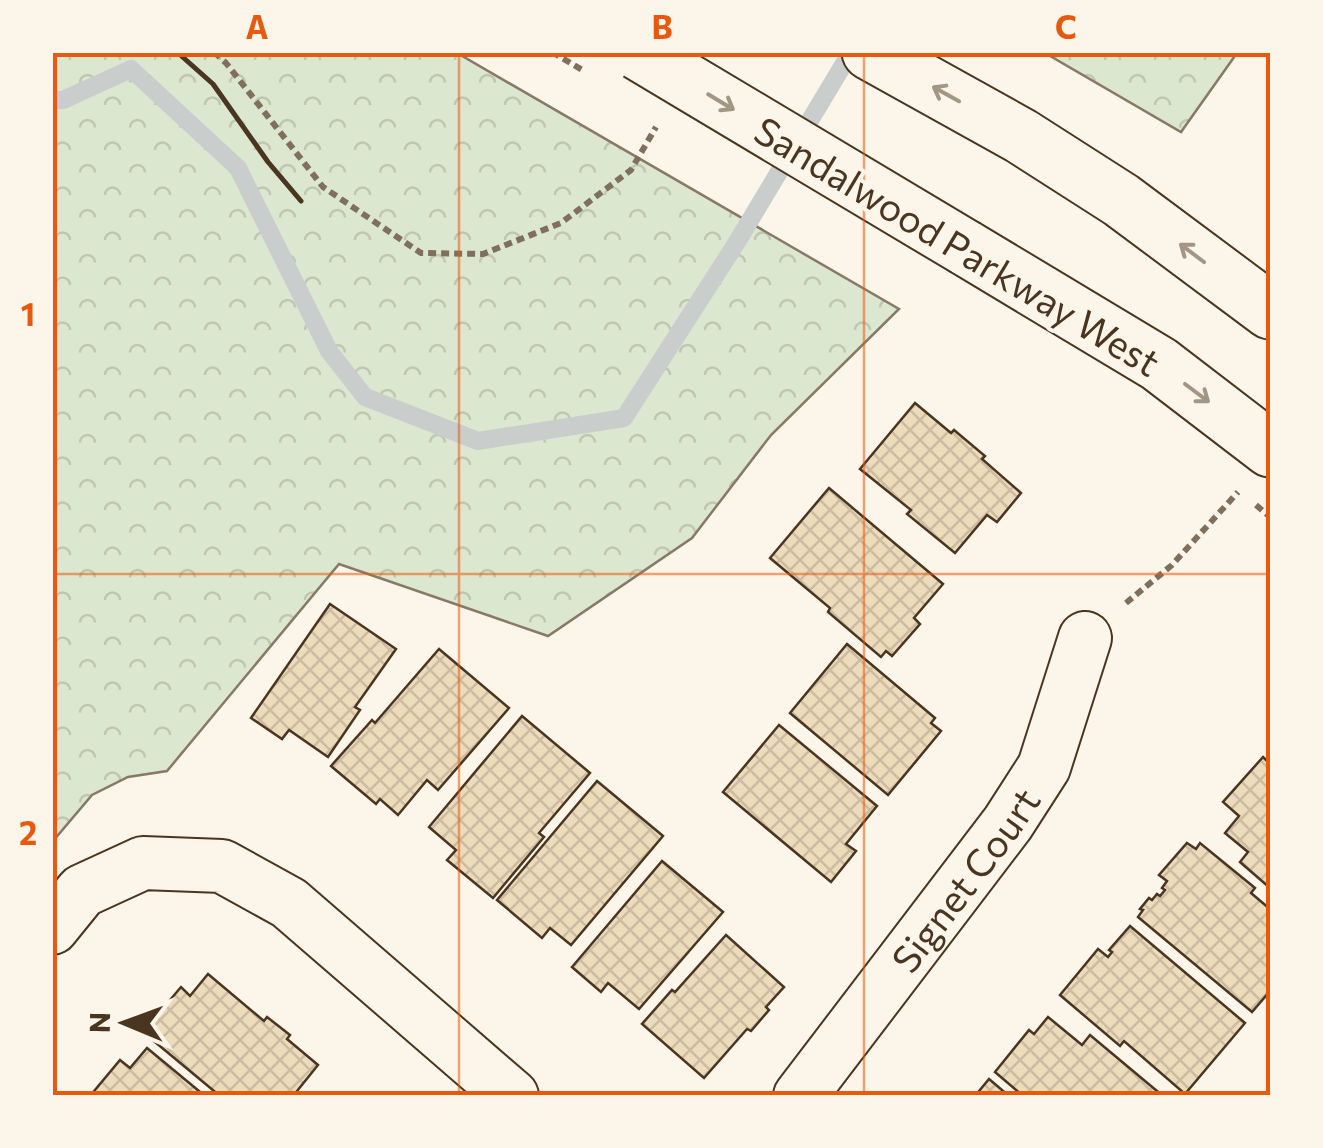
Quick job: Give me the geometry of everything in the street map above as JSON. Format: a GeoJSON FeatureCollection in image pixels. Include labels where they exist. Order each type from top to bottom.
{"type":"FeatureCollection","features":[{"type":"Feature","properties":{"kind":"main road","name":"Sandalwood Parkway West"},"geometry":{"type":"LineString","coordinates":[[638,52],[1159,364],[1254,470]]}},
{"type":"Feature","properties":{"kind":"main road"},"geometry":{"type":"LineString","coordinates":[[870,52],[1021,136],[1121,200],[1270,311]]}},
{"type":"Feature","properties":{"kind":"street","name":"Signet Court"},"geometry":{"type":"LineString","coordinates":[[800,1096],[1008,823],[1044,767],[1086,638]]}},
{"type":"Feature","properties":{"kind":"street"},"geometry":{"type":"LineString","coordinates":[[52,928],[82,891],[142,864],[222,866],[289,903],[512,1096]]}},
{"type":"Feature","properties":{"kind":"path"},"geometry":{"type":"LineString","coordinates":[[214,52],[323,187],[421,253],[483,254],[560,223],[631,170]]}},
{"type":"Feature","properties":{"kind":"path"},"geometry":{"type":"LineString","coordinates":[[1086,638],[1172,564],[1254,470]]}},
{"type":"Feature","properties":{"kind":"green space"},"geometry":{"type":"Polygon","coordinates":[[[53,52],[457,53],[899,309],[771,435],[692,538],[548,636],[339,564],[167,771],[128,777],[92,795],[53,841],[53,52]]]}},
{"type":"Feature","properties":{"kind":"green space"},"geometry":{"type":"Polygon","coordinates":[[[1045,53],[1237,53],[1181,132],[1045,53]]]}},
{"type":"Feature","properties":{"kind":"building"},"geometry":{"type":"Polygon","coordinates":[[[915,403],[985,456],[982,459],[1021,493],[997,522],[987,515],[955,553],[907,514],[911,510],[860,469],[915,403]]]}},
{"type":"Feature","properties":{"kind":"building"},"geometry":{"type":"Polygon","coordinates":[[[829,488],[943,584],[914,618],[920,624],[892,656],[886,651],[881,657],[770,558],[829,488]]]}},
{"type":"Feature","properties":{"kind":"building"},"geometry":{"type":"Polygon","coordinates":[[[330,604],[396,649],[355,707],[360,710],[328,757],[289,730],[282,739],[251,718],[330,604]]]}},
{"type":"Feature","properties":{"kind":"building"},"geometry":{"type":"Polygon","coordinates":[[[847,644],[935,718],[931,723],[941,731],[888,795],[790,713],[847,644]]]}},
{"type":"Feature","properties":{"kind":"building"},"geometry":{"type":"Polygon","coordinates":[[[439,649],[509,708],[438,790],[427,780],[398,815],[380,799],[376,804],[331,766],[372,720],[375,723],[439,649]]]}},
{"type":"Feature","properties":{"kind":"building"},"geometry":{"type":"Polygon","coordinates":[[[522,716],[590,773],[539,833],[544,837],[493,898],[447,860],[456,850],[429,827],[522,716]]]}},
{"type":"Feature","properties":{"kind":"building"},"geometry":{"type":"Polygon","coordinates":[[[779,725],[877,806],[846,844],[856,851],[831,882],[723,792],[779,725]]]}},
{"type":"Feature","properties":{"kind":"building"},"geometry":{"type":"Polygon","coordinates":[[[1263,757],[1270,764],[1270,888],[1240,862],[1248,852],[1225,833],[1239,816],[1223,802],[1263,757]]]}},
{"type":"Feature","properties":{"kind":"building"},"geometry":{"type":"Polygon","coordinates":[[[597,781],[663,836],[571,945],[550,928],[542,938],[497,900],[597,781]]]}},
{"type":"Feature","properties":{"kind":"building"},"geometry":{"type":"Polygon","coordinates":[[[1187,843],[1196,849],[1200,843],[1255,888],[1251,893],[1270,909],[1270,991],[1252,1012],[1138,917],[1149,898],[1160,896],[1165,890],[1162,888],[1167,881],[1159,875],[1187,843]]]}},
{"type":"Feature","properties":{"kind":"building"},"geometry":{"type":"Polygon","coordinates":[[[662,861],[723,912],[639,1009],[608,983],[601,992],[572,967],[662,861]]]}},
{"type":"Feature","properties":{"kind":"building"},"geometry":{"type":"Polygon","coordinates":[[[1130,926],[1245,1023],[1185,1094],[1124,1041],[1120,1046],[1060,995],[1098,949],[1108,957],[1112,952],[1109,950],[1130,926]]]}},
{"type":"Feature","properties":{"kind":"building"},"geometry":{"type":"Polygon","coordinates":[[[726,935],[784,987],[751,1031],[747,1029],[704,1078],[642,1024],[726,935]]]}},
{"type":"Feature","properties":{"kind":"building"},"geometry":{"type":"Polygon","coordinates":[[[208,974],[264,1021],[267,1017],[290,1035],[287,1039],[318,1065],[293,1096],[220,1096],[143,1032],[181,987],[190,996],[208,974]]]}},
{"type":"Feature","properties":{"kind":"building"},"geometry":{"type":"Polygon","coordinates":[[[1048,1017],[1082,1045],[1090,1035],[1163,1096],[1023,1096],[995,1072],[1029,1030],[1034,1034],[1048,1017]]]}},
{"type":"Feature","properties":{"kind":"building"},"geometry":{"type":"Polygon","coordinates":[[[147,1048],[205,1096],[90,1096],[120,1060],[130,1068],[147,1048]]]}},
{"type":"Feature","properties":{"kind":"building"},"geometry":{"type":"Polygon","coordinates":[[[989,1079],[1009,1096],[975,1096],[989,1079]]]}},
{"type":"Feature","properties":{"kind":"waterway"},"geometry":{"type":"LineString","coordinates":[[52,100],[63,100],[131,69],[238,168],[329,351],[365,397],[478,441],[624,418],[737,242],[851,52]]}},
{"type":"Feature","properties":{"kind":"wall"},"geometry":{"type":"LineString","coordinates":[[177,52],[213,84],[301,201]]}}]}
